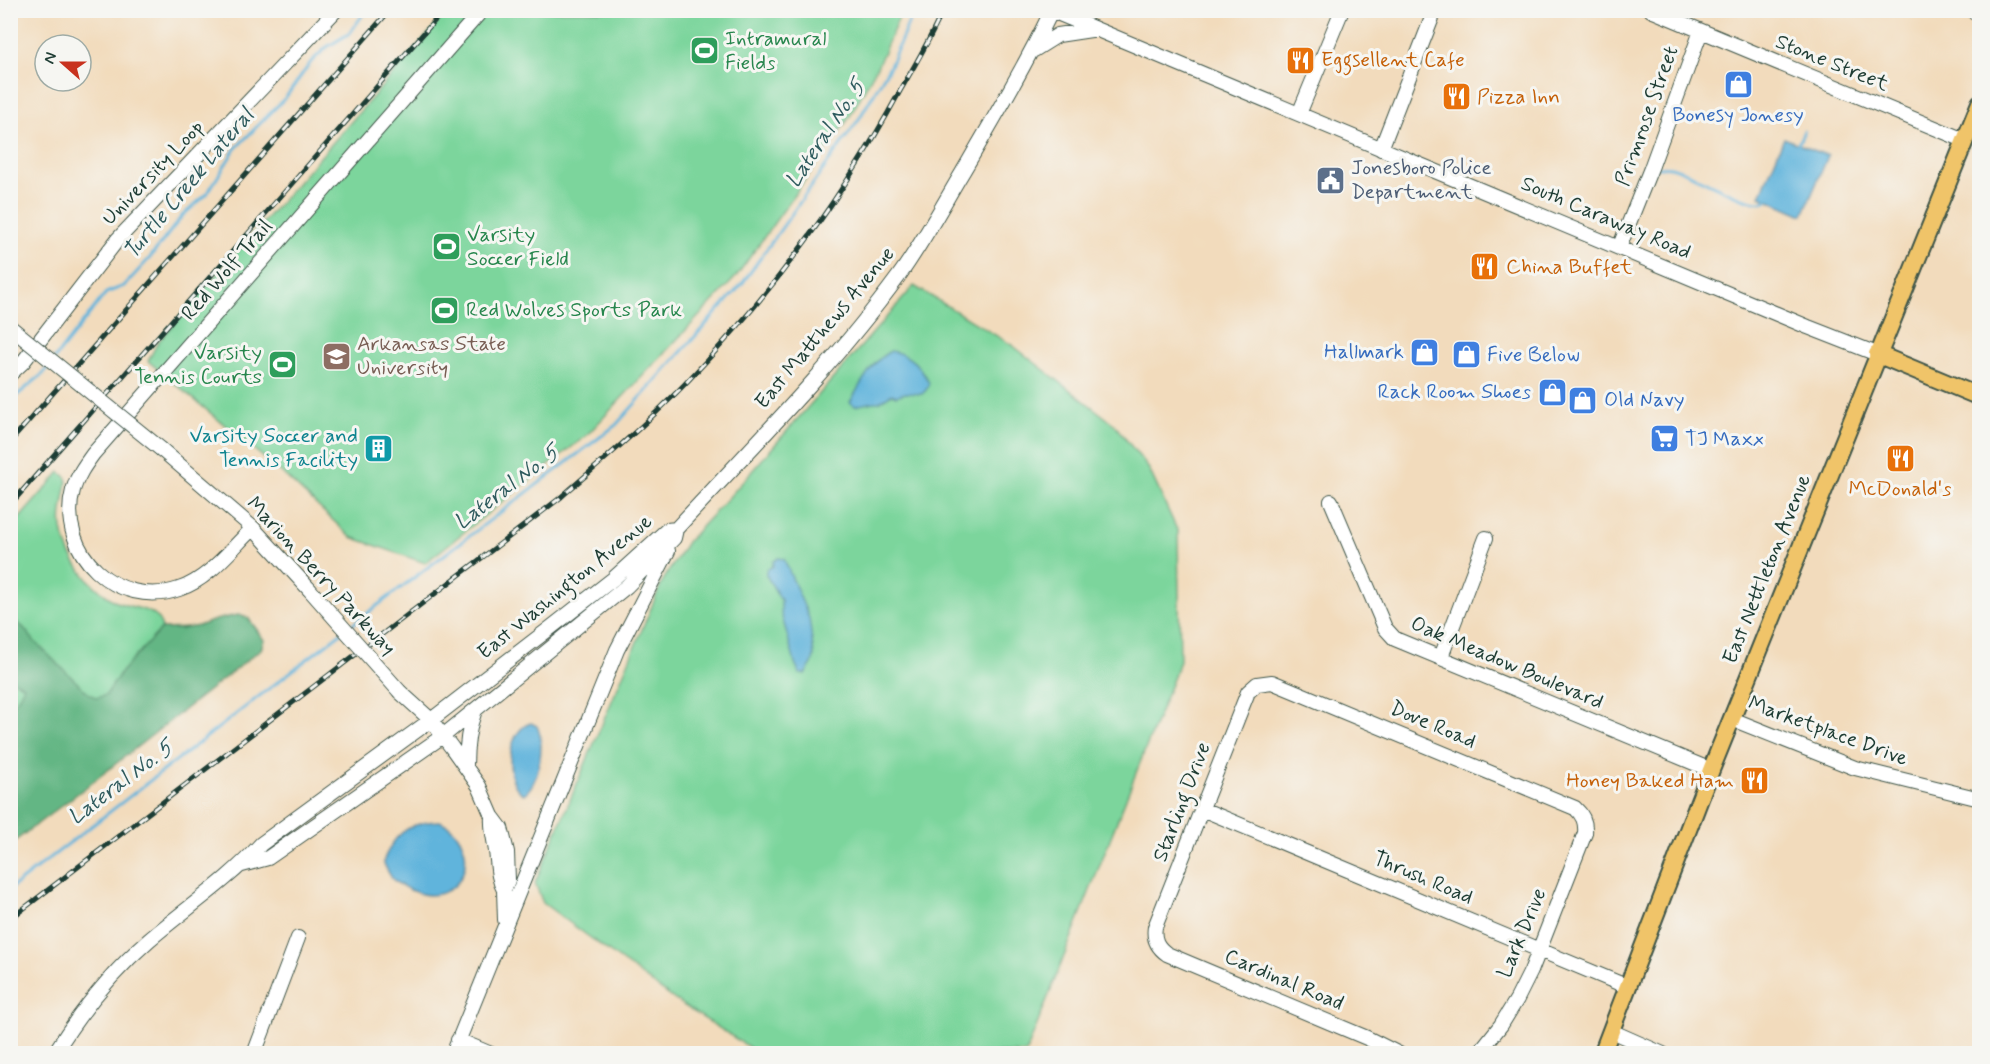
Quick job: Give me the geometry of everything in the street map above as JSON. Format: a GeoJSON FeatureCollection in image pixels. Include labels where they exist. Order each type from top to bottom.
{"type":"FeatureCollection","features":[{"type":"Feature","properties":{"kind":"main road","name":"East Nettleton Avenue"},"geometry":{"type":"LineString","coordinates":[[1602,1053],[1711,770],[1877,354],[1978,111]]}},
{"type":"Feature","properties":{"kind":"main road","name":"South Caraway Road"},"geometry":{"type":"LineString","coordinates":[[1877,354],[1980,397]]}},
{"type":"Feature","properties":{"kind":"street","name":"University Loop"},"geometry":{"type":"LineString","coordinates":[[10,374],[23,362],[118,239],[336,10]]}},
{"type":"Feature","properties":{"kind":"street","name":"Red Wolf Trail"},"geometry":{"type":"LineString","coordinates":[[253,528],[204,576],[191,584],[171,592],[143,594],[110,582],[84,558],[71,525],[72,497],[81,471],[93,454],[482,10]]}},
{"type":"Feature","properties":{"kind":"street"},"geometry":{"type":"LineString","coordinates":[[1076,10],[1096,30]]}},
{"type":"Feature","properties":{"kind":"street"},"geometry":{"type":"LineString","coordinates":[[1299,114],[1342,10]]}},
{"type":"Feature","properties":{"kind":"street"},"geometry":{"type":"LineString","coordinates":[[1381,149],[1436,10]]}},
{"type":"Feature","properties":{"kind":"street","name":"Stone Street"},"geometry":{"type":"LineString","coordinates":[[1651,10],[1964,140]]}},
{"type":"Feature","properties":{"kind":"street"},"geometry":{"type":"LineString","coordinates":[[1971,10],[1980,14]]}},
{"type":"Feature","properties":{"kind":"street","name":"South Caraway Road"},"geometry":{"type":"LineString","coordinates":[[1051,11],[1877,354]]}},
{"type":"Feature","properties":{"kind":"street","name":"East Matthews Avenue"},"geometry":{"type":"LineString","coordinates":[[675,533],[798,398],[861,324],[898,276],[929,229],[1029,57],[1051,11]]}},
{"type":"Feature","properties":{"kind":"street"},"geometry":{"type":"LineString","coordinates":[[1029,57],[1039,46],[1058,35],[1096,30]]}},
{"type":"Feature","properties":{"kind":"street","name":"Primrose Street"},"geometry":{"type":"LineString","coordinates":[[1619,248],[1701,31]]}},
{"type":"Feature","properties":{"kind":"street","name":"Marion Berry Parkway"},"geometry":{"type":"LineString","coordinates":[[10,327],[162,450],[253,528],[400,692],[431,720]]}},
{"type":"Feature","properties":{"kind":"street","name":"Oak Meadow Boulevard"},"geometry":{"type":"LineString","coordinates":[[1331,501],[1385,628],[1395,639],[1711,770]]}},
{"type":"Feature","properties":{"kind":"street","name":"East Washington Avenue"},"geometry":{"type":"LineString","coordinates":[[54,1053],[93,999],[121,967],[172,920],[242,865],[261,844],[431,720],[613,579],[667,530],[675,533],[627,586],[443,736],[268,858],[242,865]]}},
{"type":"Feature","properties":{"kind":"street"},"geometry":{"type":"LineString","coordinates":[[453,1053],[617,650],[675,533]]}},
{"type":"Feature","properties":{"kind":"street"},"geometry":{"type":"LineString","coordinates":[[1441,657],[1485,538]]}},
{"type":"Feature","properties":{"kind":"street","name":"Dove Road"},"geometry":{"type":"LineString","coordinates":[[1260,683],[1272,682],[1564,803],[1578,810],[1584,819]]}},
{"type":"Feature","properties":{"kind":"street","name":"Starling Drive"},"geometry":{"type":"LineString","coordinates":[[1156,942],[1155,927],[1248,692],[1260,683]]}},
{"type":"Feature","properties":{"kind":"street"},"geometry":{"type":"LineString","coordinates":[[466,766],[469,727],[475,710]]}},
{"type":"Feature","properties":{"kind":"street","name":"Marketplace Drive"},"geometry":{"type":"LineString","coordinates":[[1732,719],[1855,768],[1980,799]]}},
{"type":"Feature","properties":{"kind":"street"},"geometry":{"type":"LineString","coordinates":[[431,720],[479,786],[492,816],[501,828],[507,852],[508,880],[504,890],[505,926]]}},
{"type":"Feature","properties":{"kind":"street","name":"Thrush Road"},"geometry":{"type":"LineString","coordinates":[[1202,809],[1628,987]]}},
{"type":"Feature","properties":{"kind":"street","name":"Lark Drive"},"geometry":{"type":"LineString","coordinates":[[1478,1053],[1501,1025],[1517,999],[1585,833],[1584,819]]}},
{"type":"Feature","properties":{"kind":"street"},"geometry":{"type":"LineString","coordinates":[[254,1053],[298,938]]}},
{"type":"Feature","properties":{"kind":"street","name":"Cardinal Road"},"geometry":{"type":"LineString","coordinates":[[1156,942],[1159,948],[1167,954],[1399,1053]]}},
{"type":"Feature","properties":{"kind":"street"},"geometry":{"type":"LineString","coordinates":[[1611,1031],[1663,1053]]}},
{"type":"Feature","properties":{"kind":"street"},"geometry":{"type":"LineString","coordinates":[[458,1040],[491,1053]]}},
{"type":"Feature","properties":{"kind":"green space","name":"Red Wolves Sports Park"},"geometry":{"type":"Polygon","coordinates":[[[448,11],[902,11],[878,65],[849,118],[735,278],[587,435],[425,563],[351,537],[281,472],[148,361],[158,342],[448,11]]]}},
{"type":"Feature","properties":{"kind":"green space"},"geometry":{"type":"Polygon","coordinates":[[[914,286],[1012,345],[1114,424],[1149,469],[1178,532],[1180,661],[1026,1053],[758,1053],[675,1000],[543,903],[535,883],[662,582],[687,542],[914,286]]]}},
{"type":"Feature","properties":{"kind":"green space"},"geometry":{"type":"Polygon","coordinates":[[[60,472],[67,478],[62,513],[66,544],[70,554],[88,580],[104,594],[120,603],[149,612],[160,621],[162,629],[196,627],[226,618],[244,616],[259,633],[262,645],[261,649],[11,746],[11,528],[60,472]]]}},
{"type":"Feature","properties":{"kind":"green space"},"geometry":{"type":"Polygon","coordinates":[[[238,615],[248,618],[264,640],[261,649],[11,844],[11,702],[16,702],[24,686],[11,679],[11,618],[23,627],[35,642],[89,694],[97,698],[106,695],[121,672],[161,629],[198,626],[238,615]]]}},
{"type":"Feature","properties":{"kind":"water"},"geometry":{"type":"Polygon","coordinates":[[[1784,138],[1828,156],[1803,215],[1760,196],[1784,138]]]}},
{"type":"Feature","properties":{"kind":"water"},"geometry":{"type":"Polygon","coordinates":[[[891,351],[904,355],[918,366],[929,383],[926,390],[922,394],[905,393],[896,396],[892,394],[879,402],[855,406],[850,402],[863,380],[873,366],[891,351]]]}},
{"type":"Feature","properties":{"kind":"water"},"geometry":{"type":"Polygon","coordinates":[[[778,558],[784,559],[809,618],[814,656],[805,674],[800,674],[795,663],[781,613],[781,600],[766,575],[766,570],[773,566],[773,562],[778,558]]]}},
{"type":"Feature","properties":{"kind":"water"},"geometry":{"type":"Polygon","coordinates":[[[531,723],[537,726],[541,752],[534,781],[524,794],[517,789],[513,781],[510,758],[516,736],[522,728],[531,723]]]}},
{"type":"Feature","properties":{"kind":"water"},"geometry":{"type":"Polygon","coordinates":[[[431,821],[440,821],[455,831],[463,845],[465,859],[463,873],[455,885],[443,893],[427,895],[408,889],[391,877],[384,863],[385,857],[397,837],[409,828],[431,821]]]}},
{"type":"Feature","properties":{"kind":"waterway","name":"Turtle Creek Lateral"},"geometry":{"type":"LineString","coordinates":[[55,358],[106,293],[124,286],[149,259],[182,216],[207,194],[235,149],[286,97],[311,62],[327,47],[350,33],[366,10]]}},
{"type":"Feature","properties":{"kind":"waterway","name":"Lateral No. 5"},"geometry":{"type":"LineString","coordinates":[[349,627],[616,425],[742,284],[859,119],[890,66],[914,10]]}},
{"type":"Feature","properties":{"kind":"waterway"},"geometry":{"type":"LineString","coordinates":[[1798,144],[1804,131]]}},
{"type":"Feature","properties":{"kind":"waterway"},"geometry":{"type":"LineString","coordinates":[[1657,167],[1680,170],[1749,200],[1760,202],[1767,200]]}},
{"type":"Feature","properties":{"kind":"waterway","name":"Turtle Creek Lateral"},"geometry":{"type":"LineString","coordinates":[[10,401],[43,374],[51,363]]}},
{"type":"Feature","properties":{"kind":"waterway","name":"Lateral No. 5"},"geometry":{"type":"LineString","coordinates":[[10,889],[341,633]]}},
{"type":"Feature","properties":{"kind":"railway"},"geometry":{"type":"LineString","coordinates":[[10,442],[390,10]]}},
{"type":"Feature","properties":{"kind":"railway"},"geometry":{"type":"LineString","coordinates":[[10,505],[444,10]]}},
{"type":"Feature","properties":{"kind":"railway"},"geometry":{"type":"LineString","coordinates":[[10,919],[560,498],[681,388],[755,306],[833,202],[879,129],[923,51],[943,10]]}},
{"type":"Feature","properties":{"kind":"place","name":"Intramural Fields"},"geometry":{"type":"Point","coordinates":[704,51]}},
{"type":"Feature","properties":{"kind":"place","name":"Eggsellent Cafe"},"geometry":{"type":"Point","coordinates":[1300,60]}},
{"type":"Feature","properties":{"kind":"place","name":"Bonesy Jonesy"},"geometry":{"type":"Point","coordinates":[1738,84]}},
{"type":"Feature","properties":{"kind":"place","name":"Pizza Inn"},"geometry":{"type":"Point","coordinates":[1456,97]}},
{"type":"Feature","properties":{"kind":"place","name":"Jonesboro Police Department"},"geometry":{"type":"Point","coordinates":[1330,180]}},
{"type":"Feature","properties":{"kind":"place","name":"Varsity Soccer Field"},"geometry":{"type":"Point","coordinates":[446,247]}},
{"type":"Feature","properties":{"kind":"place","name":"China Buffet"},"geometry":{"type":"Point","coordinates":[1485,267]}},
{"type":"Feature","properties":{"kind":"place","name":"Red Wolves Sports Park"},"geometry":{"type":"Point","coordinates":[445,310]}},
{"type":"Feature","properties":{"kind":"place","name":"Hallmark"},"geometry":{"type":"Point","coordinates":[1425,352]}},
{"type":"Feature","properties":{"kind":"place","name":"Five Below"},"geometry":{"type":"Point","coordinates":[1466,355]}},
{"type":"Feature","properties":{"kind":"place","name":"Arkansas State University"},"geometry":{"type":"Point","coordinates":[336,356]}},
{"type":"Feature","properties":{"kind":"place","name":"Varsity Tennis Courts"},"geometry":{"type":"Point","coordinates":[283,365]}},
{"type":"Feature","properties":{"kind":"place","name":"Rack Room Shoes"},"geometry":{"type":"Point","coordinates":[1552,392]}},
{"type":"Feature","properties":{"kind":"place","name":"Old Navy"},"geometry":{"type":"Point","coordinates":[1583,400]}},
{"type":"Feature","properties":{"kind":"place","name":"TJ Maxx"},"geometry":{"type":"Point","coordinates":[1664,439]}},
{"type":"Feature","properties":{"kind":"place","name":"Varsity Soccer and Tennis Facility"},"geometry":{"type":"Point","coordinates":[379,448]}},
{"type":"Feature","properties":{"kind":"place","name":"McDonald's"},"geometry":{"type":"Point","coordinates":[1900,458]}},
{"type":"Feature","properties":{"kind":"place","name":"Honey Baked Ham"},"geometry":{"type":"Point","coordinates":[1755,781]}}]}
